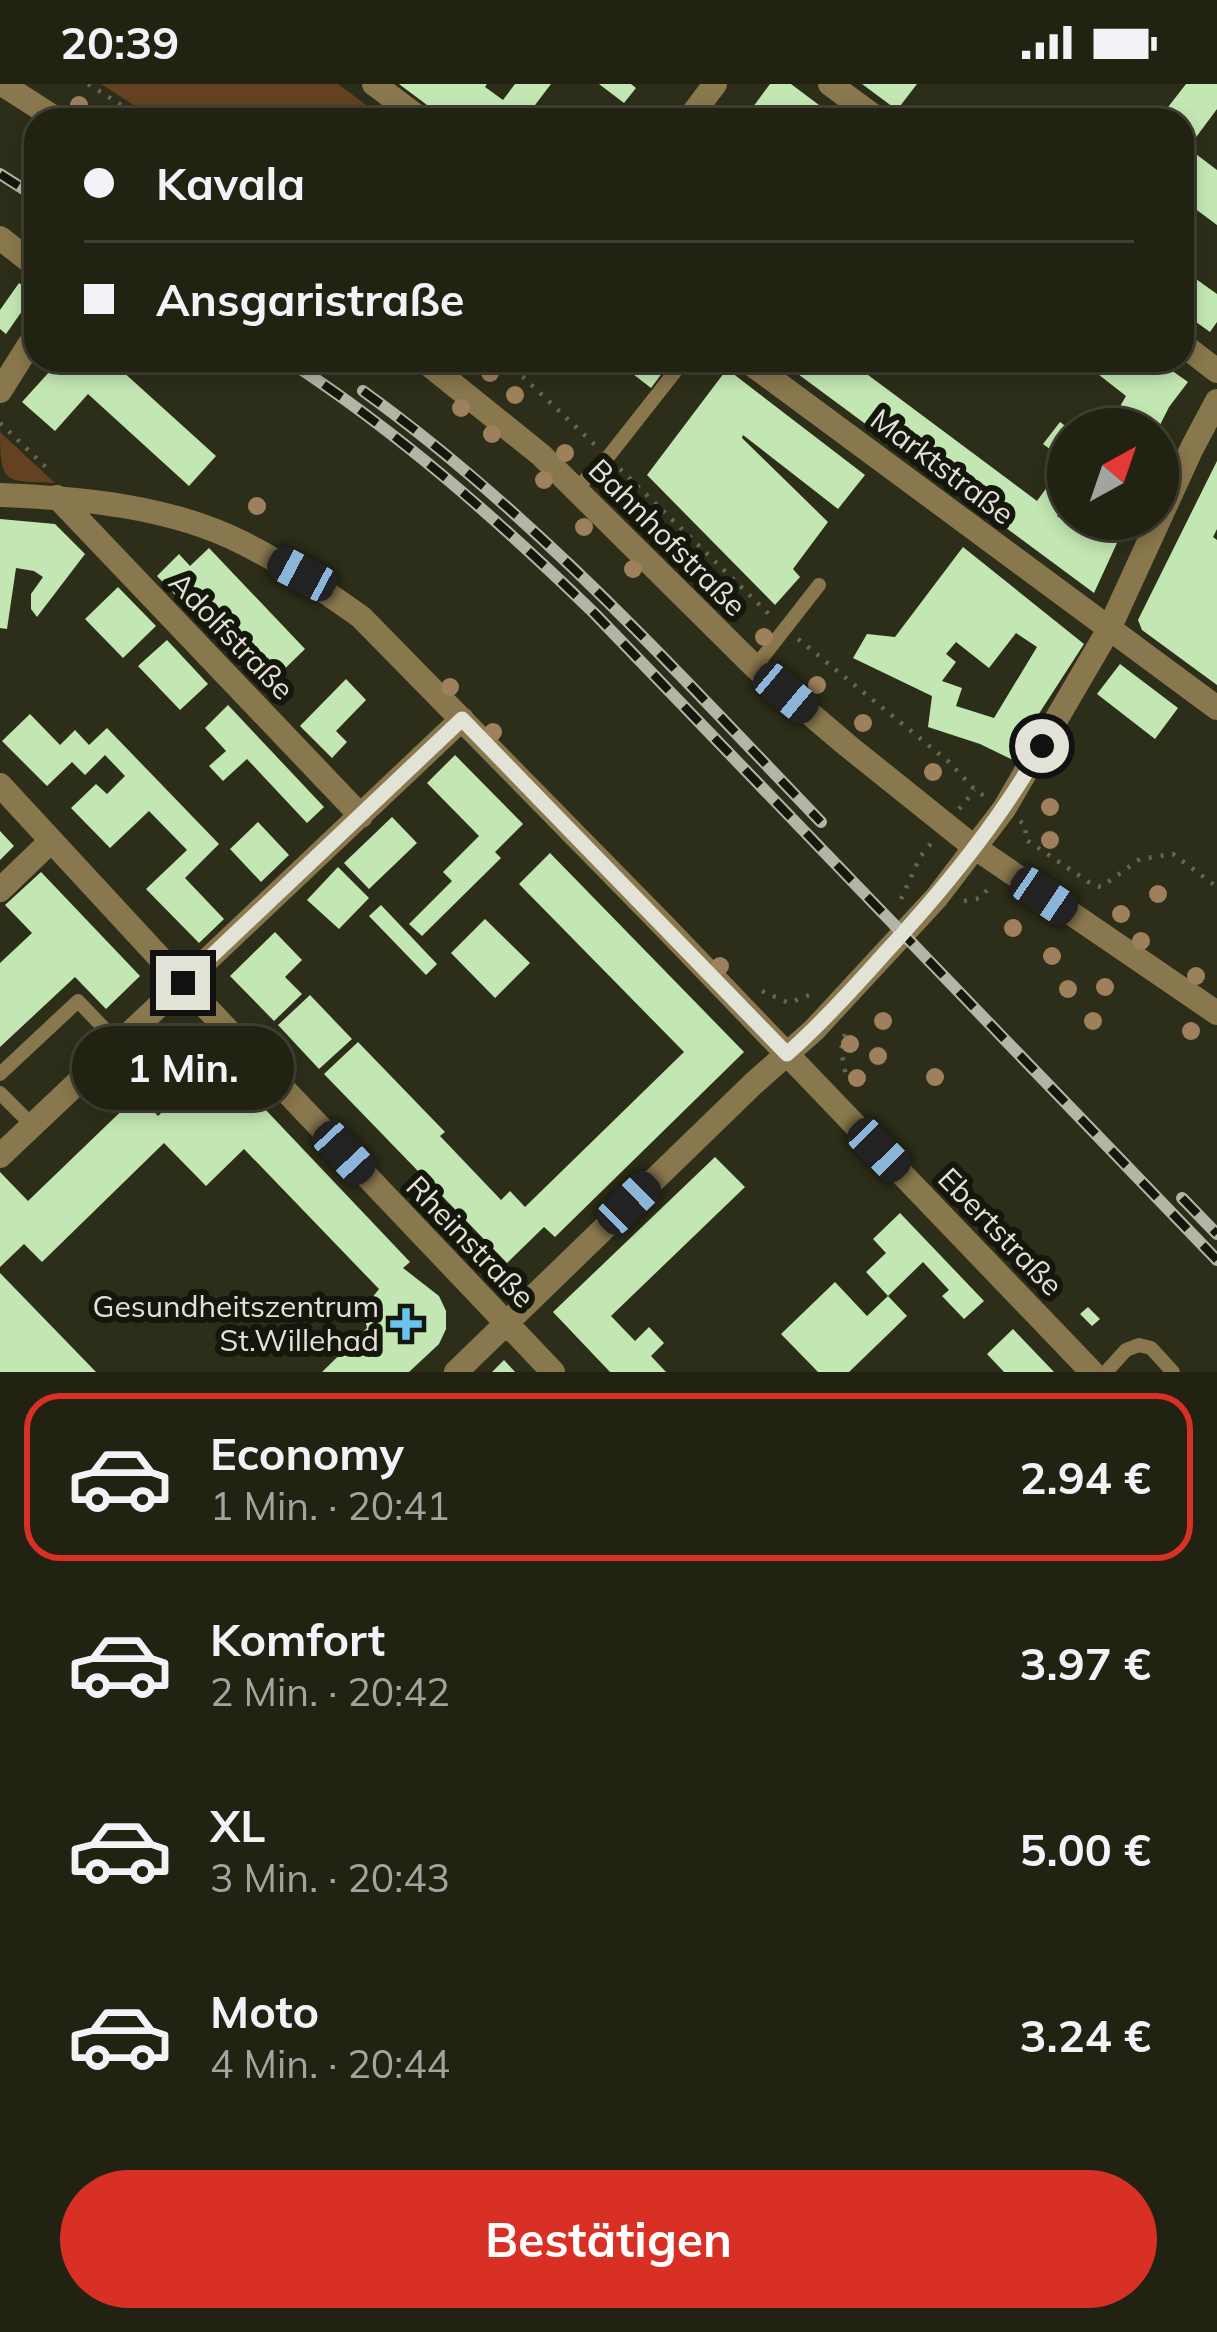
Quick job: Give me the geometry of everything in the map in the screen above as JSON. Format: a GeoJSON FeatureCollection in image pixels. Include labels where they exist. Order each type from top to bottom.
{"type":"FeatureCollection","features":[{"type":"Feature","properties":{"kind":"street"},"geometry":{"type":"LineString","coordinates":[[2,84],[39,108]]}},
{"type":"Feature","properties":{"kind":"street"},"geometry":{"type":"LineString","coordinates":[[374,84],[406,108]]}},
{"type":"Feature","properties":{"kind":"street"},"geometry":{"type":"LineString","coordinates":[[830,84],[862,108]]}},
{"type":"Feature","properties":{"kind":"street"},"geometry":{"type":"LineString","coordinates":[[0,238],[24,257]]}},
{"type":"Feature","properties":{"kind":"street"},"geometry":{"type":"LineString","coordinates":[[0,391],[24,353]]}},
{"type":"Feature","properties":{"kind":"street","name":"Bahnhofstraße"},"geometry":{"type":"LineString","coordinates":[[438,372],[541,455],[755,667],[946,825],[1217,1012]]}},
{"type":"Feature","properties":{"kind":"street","name":"Marktstraße"},"geometry":{"type":"LineString","coordinates":[[762,372],[1217,708]]}},
{"type":"Feature","properties":{"kind":"street"},"geometry":{"type":"LineString","coordinates":[[456,1372],[829,1015],[907,912],[937,897],[1004,809],[1109,629],[1217,400]]}},
{"type":"Feature","properties":{"kind":"street","name":"Ebertstraße"},"geometry":{"type":"LineString","coordinates":[[0,495],[57,497],[196,524],[302,574],[361,617],[1092,1372]]}},
{"type":"Feature","properties":{"kind":"street","name":"Adolfstraße"},"geometry":{"type":"LineString","coordinates":[[57,497],[361,816]]}},
{"type":"Feature","properties":{"kind":"street"},"geometry":{"type":"LineString","coordinates":[[0,1156],[462,719]]}},
{"type":"Feature","properties":{"kind":"street","name":"Rheinstraße"},"geometry":{"type":"LineString","coordinates":[[0,785],[554,1372]]}},
{"type":"Feature","properties":{"kind":"street"},"geometry":{"type":"LineString","coordinates":[[0,890],[52,841]]}},
{"type":"Feature","properties":{"kind":"lane"},"geometry":{"type":"LineString","coordinates":[[575,490],[608,457],[675,372]]}},
{"type":"Feature","properties":{"kind":"lane"},"geometry":{"type":"LineString","coordinates":[[755,667],[819,585]]}},
{"type":"Feature","properties":{"kind":"lane"},"geometry":{"type":"LineString","coordinates":[[0,1074],[78,1001],[119,1044]]}},
{"type":"Feature","properties":{"kind":"lane"},"geometry":{"type":"LineString","coordinates":[[0,1093],[32,1125]]}},
{"type":"Feature","properties":{"kind":"lane"},"geometry":{"type":"LineString","coordinates":[[1106,1372],[1126,1350],[1139,1345],[1151,1348],[1173,1372]]}},
{"type":"Feature","properties":{"kind":"path"},"geometry":{"type":"LineString","coordinates":[[88,84],[127,108]]}},
{"type":"Feature","properties":{"kind":"path"},"geometry":{"type":"LineString","coordinates":[[520,372],[786,630],[949,762],[975,790],[1026,826],[1025,839],[1101,887],[1141,859],[1158,854],[1173,854],[1217,886]]}},
{"type":"Feature","properties":{"kind":"path"},"geometry":{"type":"LineString","coordinates":[[0,423],[60,480],[57,497]]}},
{"type":"Feature","properties":{"kind":"path"},"geometry":{"type":"LineString","coordinates":[[907,912],[920,857],[975,790]]}},
{"type":"Feature","properties":{"kind":"path"},"geometry":{"type":"LineString","coordinates":[[952,907],[981,898],[1003,868]]}},
{"type":"Feature","properties":{"kind":"path"},"geometry":{"type":"LineString","coordinates":[[756,986],[789,1003],[809,997],[823,984]]}},
{"type":"Feature","properties":{"kind":"path"},"geometry":{"type":"LineString","coordinates":[[845,1034],[843,1070],[862,1107],[849,1119]]}},
{"type":"Feature","properties":{"kind":"shaded area"},"geometry":{"type":"Polygon","coordinates":[[[101,84],[338,84],[369,107],[368,108],[138,108],[101,84]]]}},
{"type":"Feature","properties":{"kind":"shaded area"},"geometry":{"type":"Polygon","coordinates":[[[0,432],[55,483],[9,477],[2,462],[0,432]]]}},
{"type":"Feature","properties":{"kind":"building"},"geometry":{"type":"Polygon","coordinates":[[[399,84],[487,84],[503,100],[515,84],[551,84],[533,108],[431,108],[399,84]]]}},
{"type":"Feature","properties":{"kind":"building"},"geometry":{"type":"Polygon","coordinates":[[[599,84],[631,84],[636,88],[624,103],[599,84]]]}},
{"type":"Feature","properties":{"kind":"building"},"geometry":{"type":"Polygon","coordinates":[[[770,84],[791,84],[819,105],[817,108],[753,107],[770,84]]]}},
{"type":"Feature","properties":{"kind":"building"},"geometry":{"type":"Polygon","coordinates":[[[862,84],[917,84],[894,108],[862,84]]]}},
{"type":"Feature","properties":{"kind":"building"},"geometry":{"type":"Polygon","coordinates":[[[1186,84],[1217,84],[1217,109],[1194,140],[1194,108],[1167,108],[1186,84]]]}},
{"type":"Feature","properties":{"kind":"building"},"geometry":{"type":"Polygon","coordinates":[[[1194,153],[1217,170],[1217,225],[1194,208],[1194,153]]]}},
{"type":"Feature","properties":{"kind":"building"},"geometry":{"type":"Polygon","coordinates":[[[1194,278],[1217,294],[1217,322],[1210,332],[1194,321],[1194,278]]]}},
{"type":"Feature","properties":{"kind":"building"},"geometry":{"type":"Polygon","coordinates":[[[19,283],[24,287],[24,308],[6,334],[0,329],[0,310],[19,283]]]}},
{"type":"Feature","properties":{"kind":"building"},"geometry":{"type":"Polygon","coordinates":[[[49,372],[123,372],[216,456],[189,486],[88,394],[55,431],[22,402],[49,372]]]}},
{"type":"Feature","properties":{"kind":"building"},"geometry":{"type":"Polygon","coordinates":[[[630,372],[663,372],[651,388],[630,372]]]}},
{"type":"Feature","properties":{"kind":"building"},"geometry":{"type":"Polygon","coordinates":[[[725,372],[731,372],[865,475],[838,509],[743,435],[828,522],[793,569],[800,577],[775,605],[647,475],[725,372]]]}},
{"type":"Feature","properties":{"kind":"building"},"geometry":{"type":"Polygon","coordinates":[[[795,372],[864,372],[1037,501],[1047,487],[1047,540],[1118,540],[1094,593],[795,372]]]}},
{"type":"Feature","properties":{"kind":"building"},"geometry":{"type":"Polygon","coordinates":[[[1095,372],[1174,372],[1188,382],[1168,408],[1119,408],[1126,396],[1095,372]]]}},
{"type":"Feature","properties":{"kind":"building"},"geometry":{"type":"Polygon","coordinates":[[[1217,461],[1213,537],[1217,540],[1217,685],[1142,630],[1138,620],[1217,461]]]}},
{"type":"Feature","properties":{"kind":"building"},"geometry":{"type":"Polygon","coordinates":[[[0,519],[55,524],[85,554],[37,617],[31,609],[31,594],[43,577],[16,568],[7,629],[0,628],[0,519]]]}},
{"type":"Feature","properties":{"kind":"building"},"geometry":{"type":"Polygon","coordinates":[[[963,547],[1084,644],[1013,760],[928,727],[932,696],[853,658],[867,634],[895,637],[963,547]],[[1016,633],[989,668],[956,642],[946,654],[956,662],[942,681],[962,688],[956,706],[994,718],[1037,647],[1016,633]]]}},
{"type":"Feature","properties":{"kind":"building"},"geometry":{"type":"Polygon","coordinates":[[[209,548],[305,649],[265,688],[157,576],[179,554],[190,566],[209,548]]]}},
{"type":"Feature","properties":{"kind":"building"},"geometry":{"type":"Polygon","coordinates":[[[118,587],[156,626],[123,658],[85,619],[118,587]]]}},
{"type":"Feature","properties":{"kind":"building"},"geometry":{"type":"Polygon","coordinates":[[[167,640],[208,684],[180,710],[138,666],[167,640]]]}},
{"type":"Feature","properties":{"kind":"building"},"geometry":{"type":"Polygon","coordinates":[[[1120,664],[1178,708],[1155,739],[1097,694],[1120,664]]]}},
{"type":"Feature","properties":{"kind":"building"},"geometry":{"type":"Polygon","coordinates":[[[346,679],[366,700],[336,731],[347,742],[332,758],[300,726],[346,679]]]}},
{"type":"Feature","properties":{"kind":"building"},"geometry":{"type":"Polygon","coordinates":[[[228,705],[324,807],[307,823],[247,759],[223,781],[209,766],[226,751],[205,728],[228,705]]]}},
{"type":"Feature","properties":{"kind":"building"},"geometry":{"type":"Polygon","coordinates":[[[30,714],[60,745],[75,730],[89,745],[107,728],[219,844],[185,878],[224,919],[199,943],[146,889],[187,850],[149,811],[110,848],[71,808],[96,784],[107,794],[125,776],[105,755],[85,775],[72,762],[47,786],[2,741],[30,714]]]}},
{"type":"Feature","properties":{"kind":"building"},"geometry":{"type":"Polygon","coordinates":[[[455,755],[523,824],[495,852],[501,858],[422,936],[409,924],[452,881],[443,872],[479,836],[427,783],[455,755]]]}},
{"type":"Feature","properties":{"kind":"building"},"geometry":{"type":"Polygon","coordinates":[[[392,817],[417,843],[369,889],[344,863],[392,817]]]}},
{"type":"Feature","properties":{"kind":"building"},"geometry":{"type":"Polygon","coordinates":[[[258,822],[289,855],[261,882],[230,849],[258,822]]]}},
{"type":"Feature","properties":{"kind":"building"},"geometry":{"type":"Polygon","coordinates":[[[0,831],[14,846],[0,860],[0,831]]]}},
{"type":"Feature","properties":{"kind":"building"},"geometry":{"type":"Polygon","coordinates":[[[550,853],[744,1052],[555,1237],[544,1227],[507,1263],[324,1074],[358,1042],[445,1132],[440,1136],[501,1200],[510,1191],[525,1207],[684,1052],[519,884],[550,853]]]}},
{"type":"Feature","properties":{"kind":"building"},"geometry":{"type":"Polygon","coordinates":[[[338,867],[369,898],[339,929],[307,900],[338,867]]]}},
{"type":"Feature","properties":{"kind":"building"},"geometry":{"type":"Polygon","coordinates":[[[41,872],[140,976],[106,1009],[75,977],[0,1047],[0,963],[32,933],[5,905],[41,872]]]}},
{"type":"Feature","properties":{"kind":"building"},"geometry":{"type":"Polygon","coordinates":[[[381,905],[437,964],[426,975],[369,916],[381,905]]]}},
{"type":"Feature","properties":{"kind":"building"},"geometry":{"type":"Polygon","coordinates":[[[485,919],[530,963],[495,998],[451,953],[485,919]]]}},
{"type":"Feature","properties":{"kind":"building"},"geometry":{"type":"Polygon","coordinates":[[[275,932],[302,960],[285,977],[302,994],[274,1021],[230,976],[275,932]]]}},
{"type":"Feature","properties":{"kind":"building"},"geometry":{"type":"Polygon","coordinates":[[[310,995],[352,1039],[319,1069],[278,1025],[310,995]]]}},
{"type":"Feature","properties":{"kind":"building"},"geometry":{"type":"Polygon","coordinates":[[[224,1066],[410,1262],[403,1268],[439,1296],[446,1311],[446,1329],[439,1344],[409,1372],[322,1372],[367,1328],[368,1303],[379,1289],[244,1149],[206,1186],[164,1143],[42,1262],[24,1244],[0,1267],[0,1172],[28,1201],[138,1095],[158,1116],[190,1085],[197,1092],[224,1066]]]}},
{"type":"Feature","properties":{"kind":"building"},"geometry":{"type":"Polygon","coordinates":[[[715,1157],[745,1187],[611,1316],[635,1341],[649,1327],[664,1343],[651,1356],[666,1372],[610,1372],[553,1312],[715,1157]]]}},
{"type":"Feature","properties":{"kind":"building"},"geometry":{"type":"Polygon","coordinates":[[[900,1213],[984,1301],[964,1319],[942,1296],[949,1290],[923,1262],[888,1296],[866,1272],[886,1253],[873,1239],[900,1213]]]}},
{"type":"Feature","properties":{"kind":"building"},"geometry":{"type":"Polygon","coordinates":[[[0,1273],[96,1372],[0,1372],[0,1273]]]}},
{"type":"Feature","properties":{"kind":"building"},"geometry":{"type":"Polygon","coordinates":[[[835,1282],[867,1316],[888,1296],[907,1316],[849,1372],[818,1372],[781,1334],[835,1282]]]}},
{"type":"Feature","properties":{"kind":"building"},"geometry":{"type":"Polygon","coordinates":[[[1088,1307],[1100,1319],[1092,1326],[1080,1314],[1088,1307]]]}},
{"type":"Feature","properties":{"kind":"building"},"geometry":{"type":"Polygon","coordinates":[[[1013,1329],[1054,1372],[1004,1372],[987,1354],[1013,1329]]]}},
{"type":"Feature","properties":{"kind":"building"},"geometry":{"type":"Polygon","coordinates":[[[504,1360],[515,1372],[492,1372],[504,1360]]]}},
{"type":"Feature","properties":{"kind":"railway"},"geometry":{"type":"LineString","coordinates":[[0,174],[24,189]]}},
{"type":"Feature","properties":{"kind":"railway"},"geometry":{"type":"LineString","coordinates":[[304,372],[447,480],[595,614],[1217,1260]]}},
{"type":"Feature","properties":{"kind":"railway"},"geometry":{"type":"LineString","coordinates":[[363,391],[545,541],[821,822]]}},
{"type":"Feature","properties":{"kind":"railway"},"geometry":{"type":"LineString","coordinates":[[1182,1198],[1217,1234]]}},
{"type":"Feature","properties":{"kind":"place","name":"Gesundheitszentrum St.Willehad"},"geometry":{"type":"Point","coordinates":[406,1324]}},
{"type":"Feature","properties":{"kind":"route"},"geometry":{"type":"LineString","coordinates":[[183,983],[462,719],[787,1054],[937,897],[1004,809],[1042,746]]}}]}
